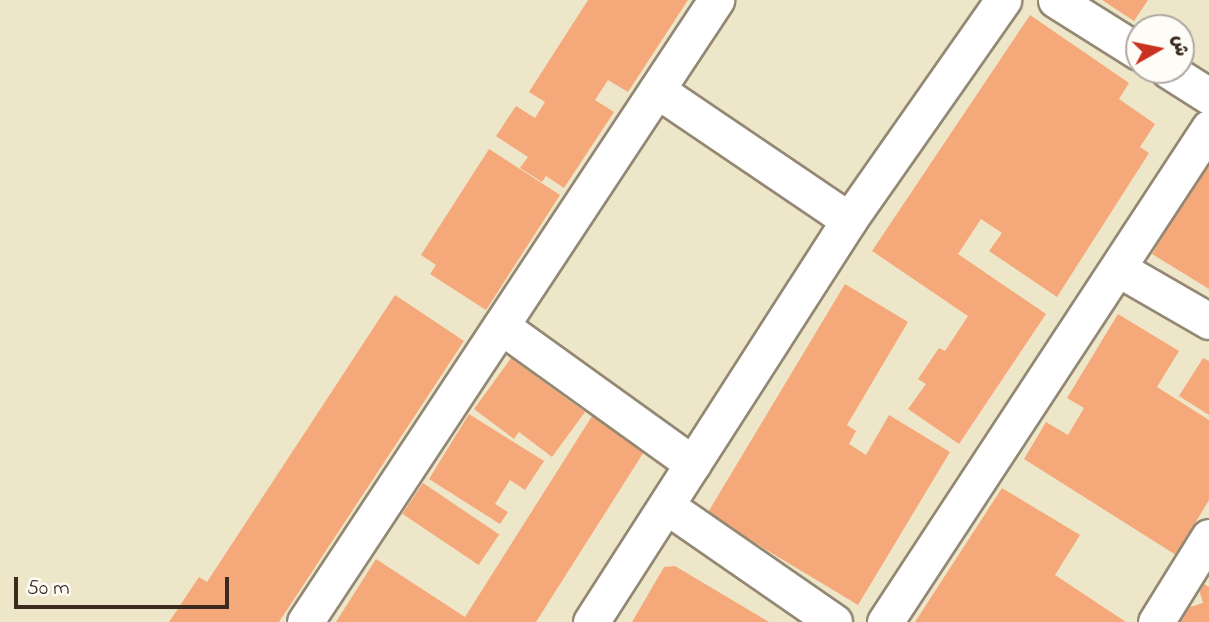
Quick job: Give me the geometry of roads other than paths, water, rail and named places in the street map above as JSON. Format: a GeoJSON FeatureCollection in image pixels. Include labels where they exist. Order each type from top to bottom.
{"type":"FeatureCollection","features":[{"type":"Feature","properties":{"kind":"street"},"geometry":{"type":"LineString","coordinates":[[305,622],[660,92],[716,0]]}},
{"type":"Feature","properties":{"kind":"street"},"geometry":{"type":"LineString","coordinates":[[591,622],[668,507],[849,220],[1003,0]]}},
{"type":"Feature","properties":{"kind":"street"},"geometry":{"type":"LineString","coordinates":[[1056,0],[1125,43]]}},
{"type":"Feature","properties":{"kind":"street"},"geometry":{"type":"LineString","coordinates":[[1190,84],[1209,96]]}},
{"type":"Feature","properties":{"kind":"street"},"geometry":{"type":"LineString","coordinates":[[660,92],[849,220]]}},
{"type":"Feature","properties":{"kind":"street"},"geometry":{"type":"LineString","coordinates":[[885,622],[1209,128]]}},
{"type":"Feature","properties":{"kind":"street"},"geometry":{"type":"LineString","coordinates":[[1119,269],[1209,321]]}},
{"type":"Feature","properties":{"kind":"street"},"geometry":{"type":"LineString","coordinates":[[501,326],[693,464]]}},
{"type":"Feature","properties":{"kind":"street"},"geometry":{"type":"LineString","coordinates":[[668,507],[834,622]]}},
{"type":"Feature","properties":{"kind":"street"},"geometry":{"type":"LineString","coordinates":[[1156,622],[1209,537]]}}]}
